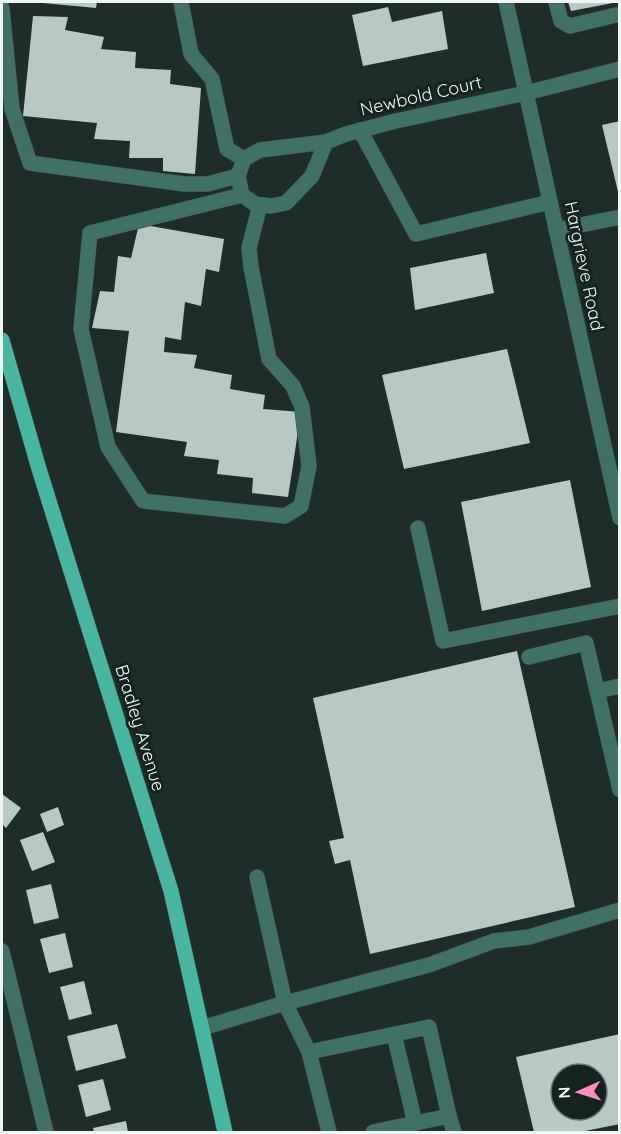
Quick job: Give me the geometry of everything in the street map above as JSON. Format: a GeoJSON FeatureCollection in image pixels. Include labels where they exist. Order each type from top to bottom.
{"type":"FeatureCollection","features":[{"type":"Feature","properties":{"kind":"main road","name":"Bradley Avenue"},"geometry":{"type":"LineString","coordinates":[[2,340],[42,481],[171,891],[225,1132]]}},
{"type":"Feature","properties":{"kind":"street"},"geometry":{"type":"LineString","coordinates":[[181,2],[191,54],[212,79],[227,149],[244,159],[238,176],[242,195],[260,205],[271,206],[286,203],[312,176],[326,142]]}},
{"type":"Feature","properties":{"kind":"street","name":"Hargrieve Road"},"geometry":{"type":"LineString","coordinates":[[506,2],[620,518]]}},
{"type":"Feature","properties":{"kind":"street"},"geometry":{"type":"LineString","coordinates":[[556,2],[561,21],[570,26],[620,14]]}},
{"type":"Feature","properties":{"kind":"street"},"geometry":{"type":"LineString","coordinates":[[2,8],[12,109],[30,163],[184,184],[207,184],[238,176]]}},
{"type":"Feature","properties":{"kind":"street","name":"Newbold Court"},"geometry":{"type":"LineString","coordinates":[[244,159],[260,150],[326,142],[360,130],[526,93],[620,69]]}},
{"type":"Feature","properties":{"kind":"street"},"geometry":{"type":"LineString","coordinates":[[360,130],[416,234],[550,202]]}},
{"type":"Feature","properties":{"kind":"street"},"geometry":{"type":"LineString","coordinates":[[242,195],[90,233],[81,329],[108,447],[143,501],[285,516],[301,506],[309,466],[302,407],[292,386],[269,359],[251,267],[249,248],[260,205]]}},
{"type":"Feature","properties":{"kind":"street"},"geometry":{"type":"LineString","coordinates":[[556,230],[620,217]]}},
{"type":"Feature","properties":{"kind":"street"},"geometry":{"type":"LineString","coordinates":[[418,528],[443,641],[620,606]]}},
{"type":"Feature","properties":{"kind":"street"},"geometry":{"type":"LineString","coordinates":[[529,657],[586,643],[620,790]]}},
{"type":"Feature","properties":{"kind":"street"},"geometry":{"type":"LineString","coordinates":[[597,691],[620,686]]}},
{"type":"Feature","properties":{"kind":"street"},"geometry":{"type":"LineString","coordinates":[[257,877],[285,1003],[309,1052],[328,1132]]}},
{"type":"Feature","properties":{"kind":"street"},"geometry":{"type":"LineString","coordinates":[[202,1028],[285,1003],[429,965],[494,941],[529,937],[620,910]]}},
{"type":"Feature","properties":{"kind":"street"},"geometry":{"type":"LineString","coordinates":[[2,951],[46,1132]]}},
{"type":"Feature","properties":{"kind":"street"},"geometry":{"type":"LineString","coordinates":[[309,1052],[429,1027],[454,1132]]}},
{"type":"Feature","properties":{"kind":"street"},"geometry":{"type":"LineString","coordinates":[[394,1034],[415,1124]]}},
{"type":"Feature","properties":{"kind":"street"},"geometry":{"type":"LineString","coordinates":[[374,1132],[450,1116]]}},
{"type":"Feature","properties":{"kind":"building"},"geometry":{"type":"Polygon","coordinates":[[[43,2],[97,2],[96,8],[43,2]]]}},
{"type":"Feature","properties":{"kind":"building"},"geometry":{"type":"Polygon","coordinates":[[[568,2],[612,2],[613,3],[571,11],[568,2]]]}},
{"type":"Feature","properties":{"kind":"building"},"geometry":{"type":"Polygon","coordinates":[[[388,7],[392,22],[442,11],[448,49],[363,66],[352,15],[388,7]]]}},
{"type":"Feature","properties":{"kind":"building"},"geometry":{"type":"Polygon","coordinates":[[[33,16],[68,17],[65,30],[104,37],[101,49],[136,52],[135,68],[171,70],[170,84],[201,88],[195,174],[163,171],[163,158],[129,158],[130,141],[94,139],[97,123],[23,116],[33,16]]]}},
{"type":"Feature","properties":{"kind":"building"},"geometry":{"type":"Polygon","coordinates":[[[620,121],[620,196],[619,196],[602,125],[620,121]]]}},
{"type":"Feature","properties":{"kind":"building"},"geometry":{"type":"Polygon","coordinates":[[[139,224],[224,239],[219,272],[206,269],[201,306],[185,302],[181,340],[165,337],[164,352],[197,355],[194,368],[232,375],[230,389],[265,395],[263,409],[301,412],[288,497],[252,493],[253,478],[217,474],[219,460],[184,456],[187,442],[116,432],[129,331],[92,328],[100,291],[114,292],[118,256],[131,258],[139,224]]]}},
{"type":"Feature","properties":{"kind":"building"},"geometry":{"type":"Polygon","coordinates":[[[486,253],[494,293],[415,310],[410,268],[486,253]]]}},
{"type":"Feature","properties":{"kind":"building"},"geometry":{"type":"Polygon","coordinates":[[[507,349],[530,443],[404,469],[382,375],[507,349]]]}},
{"type":"Feature","properties":{"kind":"building"},"geometry":{"type":"Polygon","coordinates":[[[570,480],[591,587],[482,611],[461,502],[570,480]]]}},
{"type":"Feature","properties":{"kind":"building"},"geometry":{"type":"Polygon","coordinates":[[[517,651],[575,907],[370,954],[350,860],[335,864],[329,841],[344,838],[313,698],[517,651]]]}},
{"type":"Feature","properties":{"kind":"building"},"geometry":{"type":"Polygon","coordinates":[[[2,794],[21,808],[6,828],[2,824],[2,794]]]}},
{"type":"Feature","properties":{"kind":"building"},"geometry":{"type":"Polygon","coordinates":[[[58,807],[64,825],[47,832],[40,814],[58,807]]]}},
{"type":"Feature","properties":{"kind":"building"},"geometry":{"type":"Polygon","coordinates":[[[43,832],[55,862],[32,871],[20,840],[43,832]]]}},
{"type":"Feature","properties":{"kind":"building"},"geometry":{"type":"Polygon","coordinates":[[[51,884],[59,918],[34,924],[26,890],[51,884]]]}},
{"type":"Feature","properties":{"kind":"building"},"geometry":{"type":"Polygon","coordinates":[[[65,933],[73,967],[49,973],[40,939],[65,933]]]}},
{"type":"Feature","properties":{"kind":"building"},"geometry":{"type":"Polygon","coordinates":[[[84,981],[92,1014],[69,1020],[60,987],[84,981]]]}},
{"type":"Feature","properties":{"kind":"building"},"geometry":{"type":"Polygon","coordinates":[[[117,1024],[126,1058],[76,1071],[67,1036],[117,1024]]]}},
{"type":"Feature","properties":{"kind":"building"},"geometry":{"type":"Polygon","coordinates":[[[620,1034],[620,1124],[580,1132],[534,1132],[516,1057],[620,1034]]]}},
{"type":"Feature","properties":{"kind":"building"},"geometry":{"type":"Polygon","coordinates":[[[103,1079],[111,1110],[86,1117],[78,1085],[103,1079]]]}},
{"type":"Feature","properties":{"kind":"building"},"geometry":{"type":"Polygon","coordinates":[[[126,1121],[128,1132],[94,1132],[93,1128],[126,1121]]]}}]}
